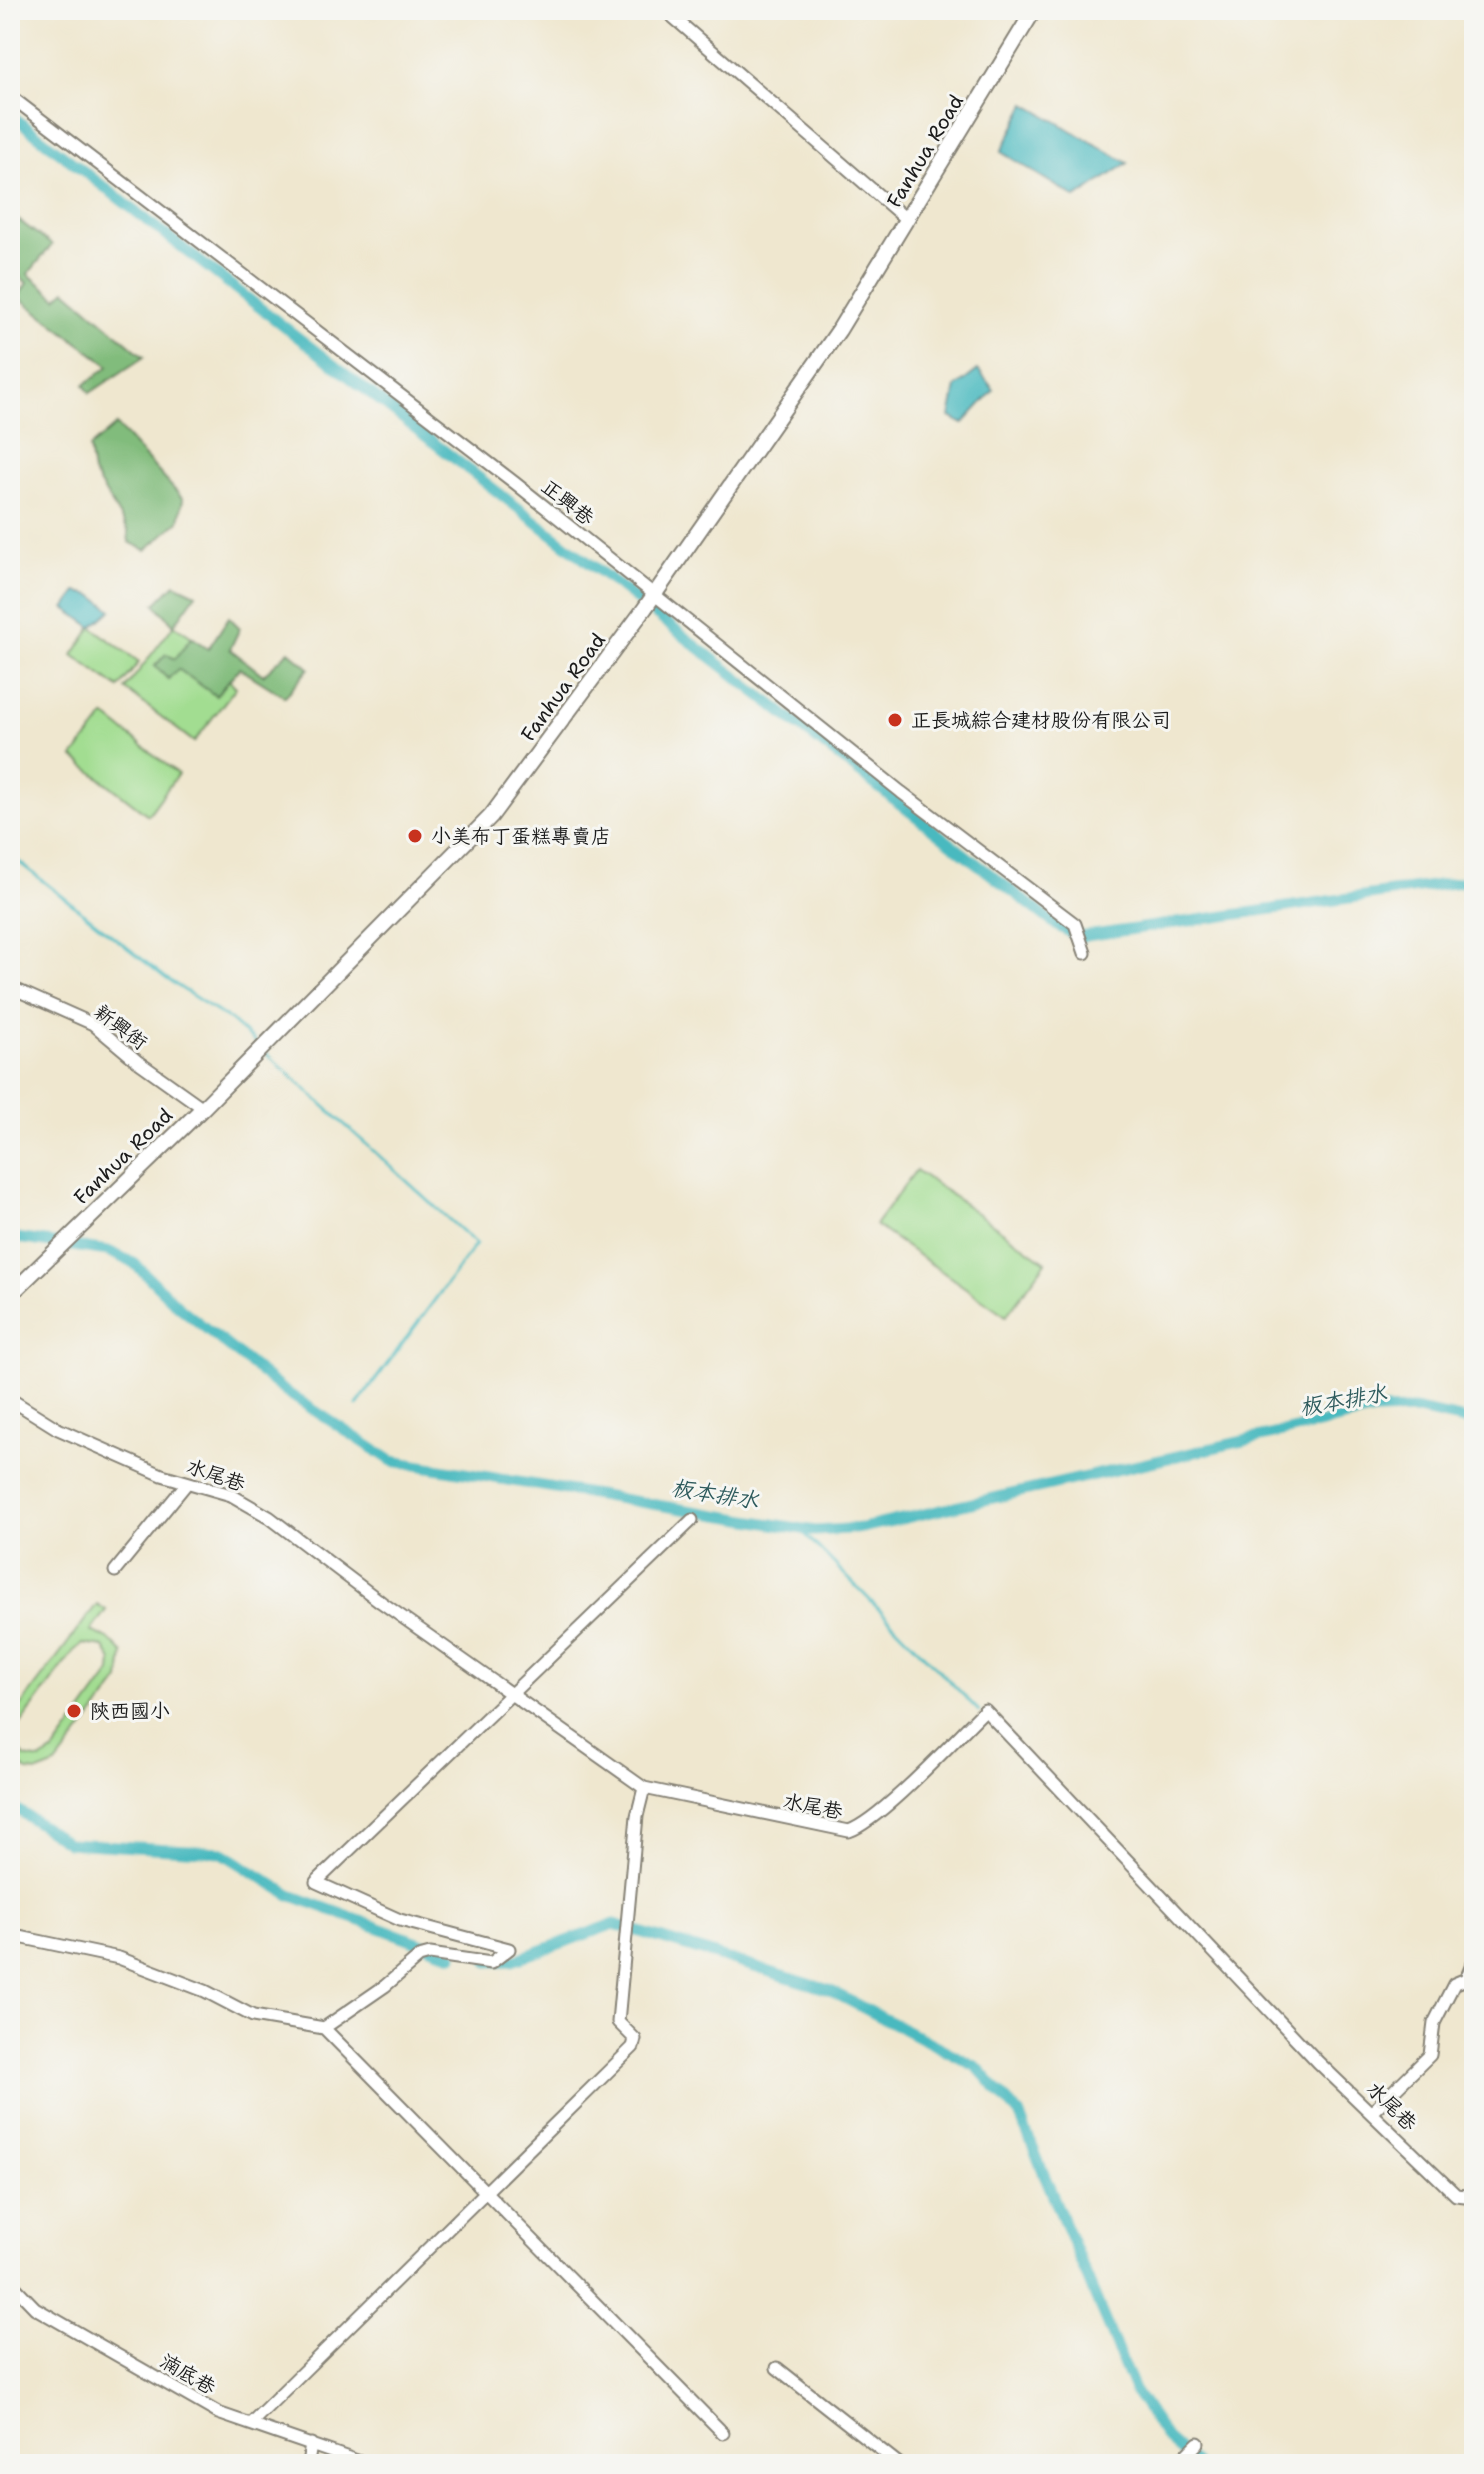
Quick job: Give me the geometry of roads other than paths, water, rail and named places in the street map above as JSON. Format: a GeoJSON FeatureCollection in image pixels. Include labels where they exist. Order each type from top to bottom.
{"type":"FeatureCollection","features":[{"type":"Feature","properties":{"kind":"main road","name":"Fanhua Road"},"geometry":{"type":"LineString","coordinates":[[10,1295],[203,1108],[491,816],[539,756],[839,330],[1034,10]]}},
{"type":"Feature","properties":{"kind":"street"},"geometry":{"type":"LineString","coordinates":[[665,10],[907,220]]}},
{"type":"Feature","properties":{"kind":"street","name":"正興巷"},"geometry":{"type":"LineString","coordinates":[[10,96],[654,593],[901,792],[1075,924],[1085,953]]}},
{"type":"Feature","properties":{"kind":"street","name":"新興街"},"geometry":{"type":"LineString","coordinates":[[10,987],[93,1024],[137,1061],[203,1108]]}},
{"type":"Feature","properties":{"kind":"street","name":"水尾巷"},"geometry":{"type":"LineString","coordinates":[[10,1399],[58,1429],[187,1483],[231,1495],[269,1517],[644,1788],[849,1831],[859,1827],[892,1799],[985,1710],[1318,2062],[1456,2195],[1474,2197]]}},
{"type":"Feature","properties":{"kind":"street"},"geometry":{"type":"LineString","coordinates":[[115,1571],[187,1483]]}},
{"type":"Feature","properties":{"kind":"street"},"geometry":{"type":"LineString","coordinates":[[324,2028],[385,1986],[419,1957],[430,1954],[491,1963],[509,1949],[400,1920],[316,1882],[692,1520]]}},
{"type":"Feature","properties":{"kind":"street"},"geometry":{"type":"LineString","coordinates":[[251,2423],[633,2047],[635,2039],[618,2022],[637,1816],[644,1788]]}},
{"type":"Feature","properties":{"kind":"street"},"geometry":{"type":"LineString","coordinates":[[10,1935],[119,1958],[205,1991],[242,2012],[324,2028],[723,2433]]}},
{"type":"Feature","properties":{"kind":"street"},"geometry":{"type":"LineString","coordinates":[[1372,2112],[1430,2055],[1434,2023],[1454,1984],[1466,1979],[1474,1960]]}},
{"type":"Feature","properties":{"kind":"street","name":"湳底巷"},"geometry":{"type":"LineString","coordinates":[[10,2282],[35,2308],[218,2413],[366,2464]]}},
{"type":"Feature","properties":{"kind":"street"},"geometry":{"type":"LineString","coordinates":[[777,2368],[899,2464]]}},
{"type":"Feature","properties":{"kind":"street"},"geometry":{"type":"LineString","coordinates":[[1177,2464],[1198,2443]]}},
{"type":"Feature","properties":{"kind":"street"},"geometry":{"type":"LineString","coordinates":[[308,2464],[311,2444]]}},
{"type":"Feature","properties":{"kind":"water"},"geometry":{"type":"Polygon","coordinates":[[[1026,104],[1128,163],[1076,198],[1001,152],[1026,104]]]}},
{"type":"Feature","properties":{"kind":"water"},"geometry":{"type":"Polygon","coordinates":[[[978,370],[994,390],[963,424],[950,417],[956,387],[978,370]]]}},
{"type":"Feature","properties":{"kind":"water"},"geometry":{"type":"Polygon","coordinates":[[[77,592],[92,595],[112,610],[92,627],[65,608],[77,592]]]}},
{"type":"Feature","properties":{"kind":"waterway"},"geometry":{"type":"LineString","coordinates":[[10,114],[1056,925],[1079,937],[1474,880]]}},
{"type":"Feature","properties":{"kind":"waterway"},"geometry":{"type":"LineString","coordinates":[[10,855],[167,979],[230,1020],[258,1045]]}},
{"type":"Feature","properties":{"kind":"waterway"},"geometry":{"type":"LineString","coordinates":[[266,1053],[476,1244],[357,1405]]}},
{"type":"Feature","properties":{"kind":"waterway","name":"板本排水"},"geometry":{"type":"LineString","coordinates":[[10,1237],[108,1251],[134,1263],[178,1306],[280,1388],[392,1461],[815,1531],[862,1528],[1375,1411],[1418,1410],[1474,1422]]}},
{"type":"Feature","properties":{"kind":"waterway"},"geometry":{"type":"LineString","coordinates":[[799,1528],[979,1711]]}},
{"type":"Feature","properties":{"kind":"waterway"},"geometry":{"type":"LineString","coordinates":[[10,1805],[68,1843],[221,1852],[290,1895],[453,1955]]}},
{"type":"Feature","properties":{"kind":"waterway"},"geometry":{"type":"LineString","coordinates":[[488,1962],[512,1961],[614,1924],[829,1990],[977,2067],[1019,2114],[1134,2390],[1167,2439],[1196,2464]]}},
{"type":"Feature","properties":{"kind":"place","name":"正長城綜合建材股份有限公司"},"geometry":{"type":"Point","coordinates":[895,720]}},
{"type":"Feature","properties":{"kind":"place","name":"小美布丁蛋糕專賣店"},"geometry":{"type":"Point","coordinates":[415,836]}},
{"type":"Feature","properties":{"kind":"place","name":"陝西國小"},"geometry":{"type":"Point","coordinates":[74,1711]}}]}
